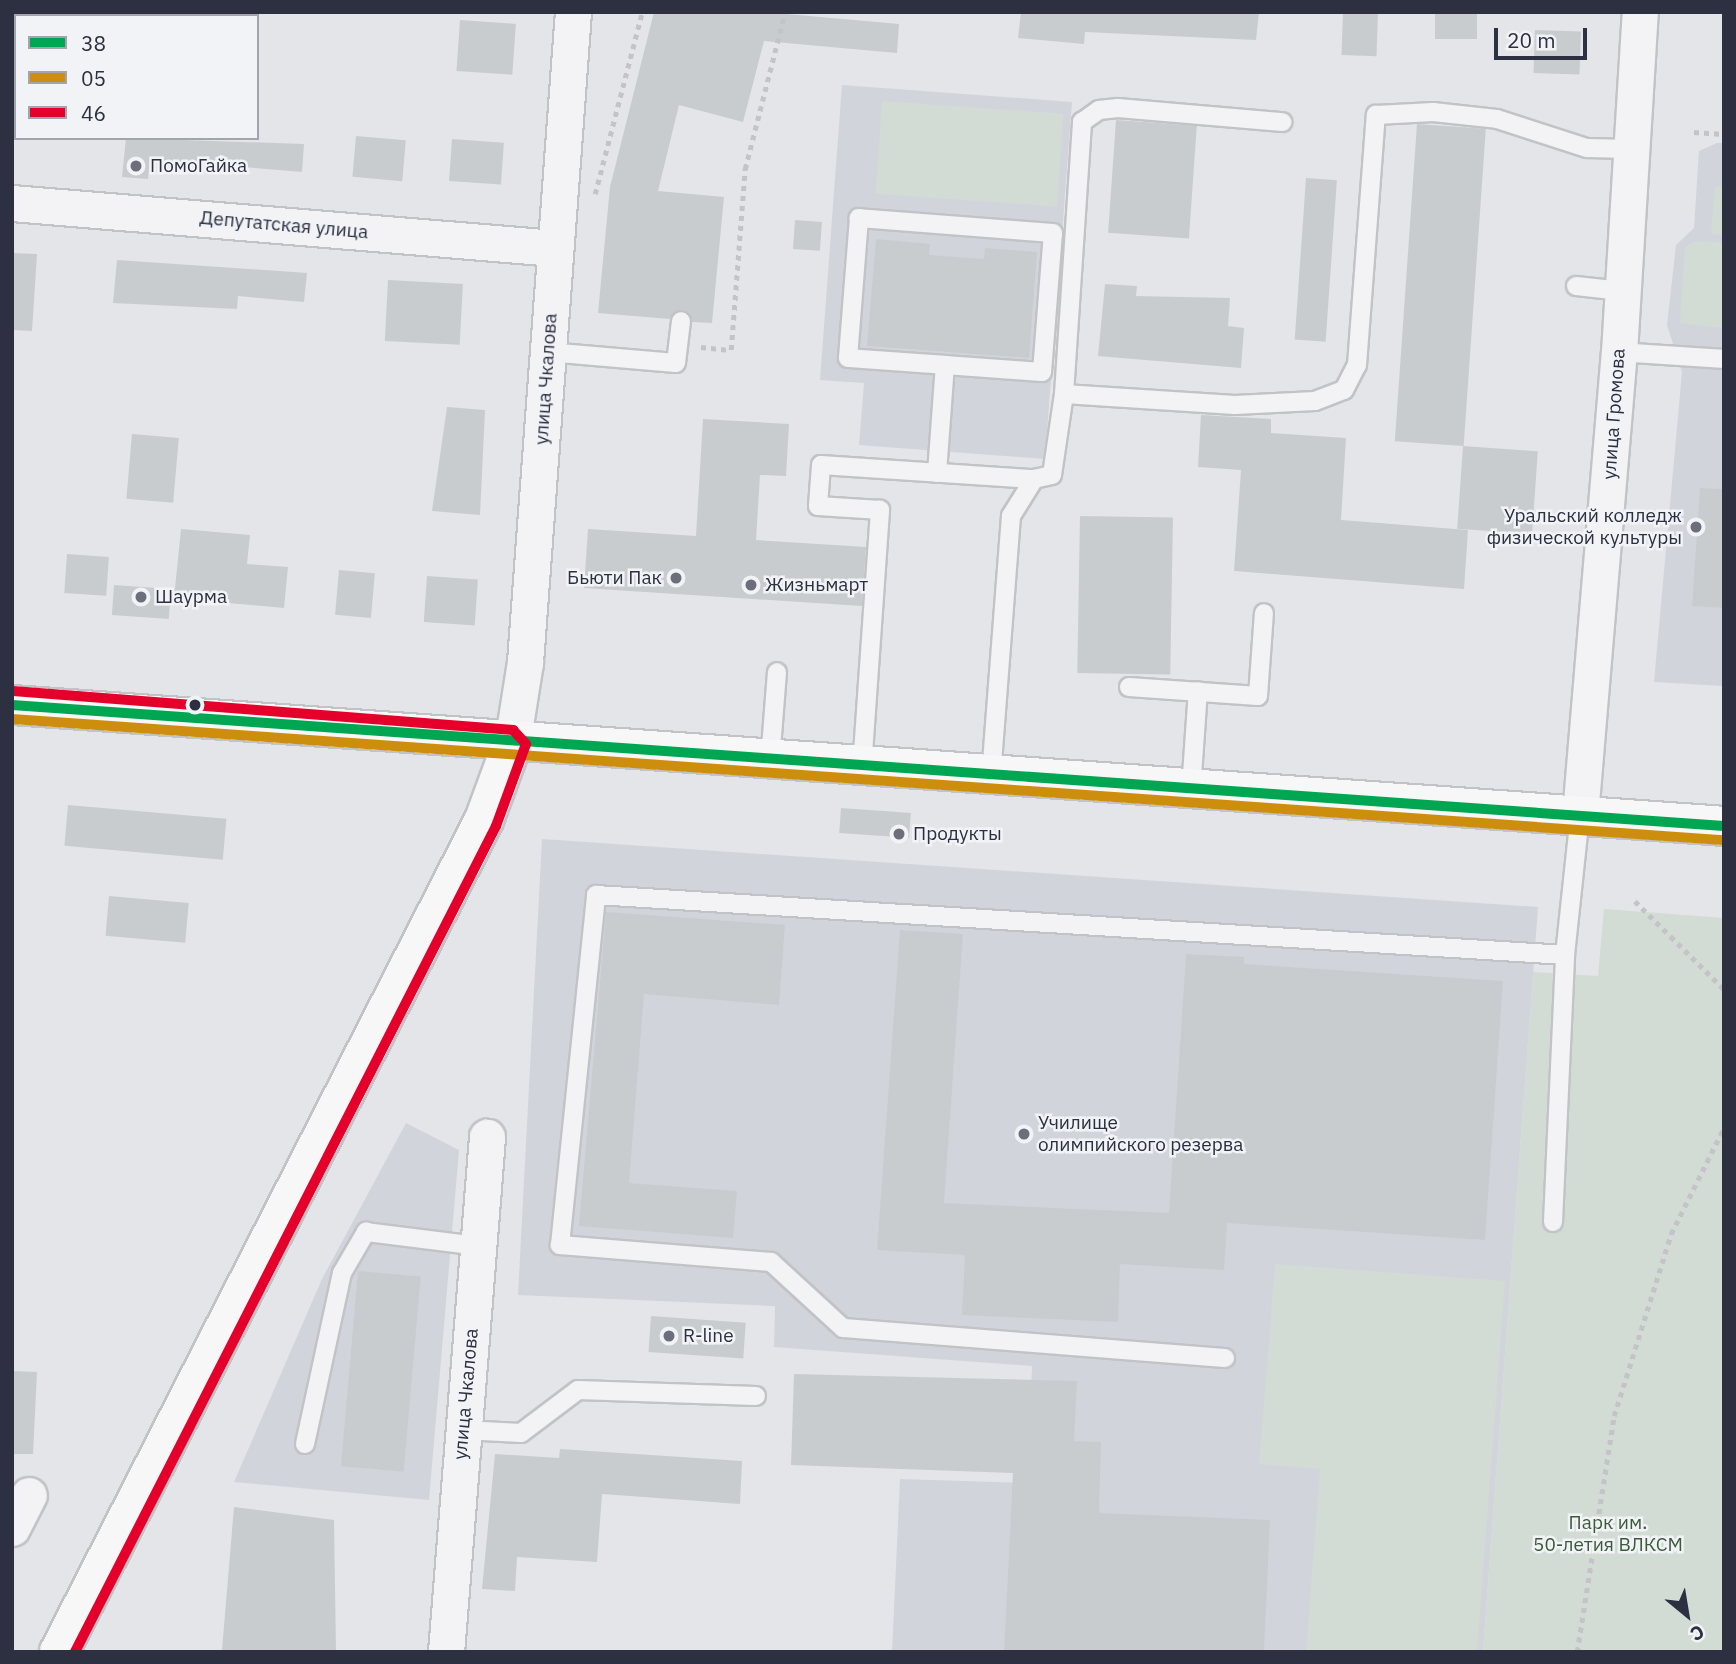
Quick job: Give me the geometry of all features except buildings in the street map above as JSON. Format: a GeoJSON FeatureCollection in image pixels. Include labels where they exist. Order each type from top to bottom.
{"type":"FeatureCollection","features":[{"type":"Feature","properties":{"kind":"street","name":"улица Чкалова"},"geometry":{"type":"LineString","coordinates":[[512,744],[526,662],[573,12]]}},
{"type":"Feature","properties":{"kind":"street","name":"улица Громова"},"geometry":{"type":"LineString","coordinates":[[1580,815],[1619,352],[1640,12]]}},
{"type":"Feature","properties":{"kind":"street","name":"Депутатская улица"},"geometry":{"type":"LineString","coordinates":[[12,203],[555,248]]}},
{"type":"Feature","properties":{"kind":"street"},"geometry":{"type":"LineString","coordinates":[[12,705],[512,744],[1724,826]]}},
{"type":"Feature","properties":{"kind":"street"},"geometry":{"type":"LineString","coordinates":[[59,1652],[484,820],[512,744]]}},
{"type":"Feature","properties":{"kind":"street","name":"улица Чкалова"},"geometry":{"type":"LineString","coordinates":[[446,1652],[486,1137]]}},
{"type":"Feature","properties":{"kind":"street"},"geometry":{"type":"LineString","coordinates":[[12,1528],[29,1494]]}},
{"type":"Feature","properties":{"kind":"lane"},"geometry":{"type":"LineString","coordinates":[[862,768],[880,510],[818,506],[821,465],[1034,479],[1052,475],[1064,394],[1082,122],[1099,110],[1118,108],[1282,122]]}},
{"type":"Feature","properties":{"kind":"lane"},"geometry":{"type":"LineString","coordinates":[[1064,394],[1235,405],[1315,401],[1343,390],[1357,365],[1376,115],[1433,112],[1497,119],[1587,148],[1631,149]]}},
{"type":"Feature","properties":{"kind":"lane"},"geometry":{"type":"LineString","coordinates":[[859,218],[1053,233],[1042,372],[945,365],[848,358],[859,218]]}},
{"type":"Feature","properties":{"kind":"lane"},"geometry":{"type":"LineString","coordinates":[[1576,286],[1622,291]]}},
{"type":"Feature","properties":{"kind":"lane"},"geometry":{"type":"LineString","coordinates":[[548,352],[676,363],[678,345],[675,320],[665,362]]}},
{"type":"Feature","properties":{"kind":"lane"},"geometry":{"type":"LineString","coordinates":[[1619,352],[1724,359]]}},
{"type":"Feature","properties":{"kind":"lane"},"geometry":{"type":"LineString","coordinates":[[937,473],[945,365]]}},
{"type":"Feature","properties":{"kind":"lane"},"geometry":{"type":"LineString","coordinates":[[991,776],[992,650],[1011,516],[1034,479]]}},
{"type":"Feature","properties":{"kind":"lane"},"geometry":{"type":"LineString","coordinates":[[1129,687],[1258,695],[1264,613]]}},
{"type":"Feature","properties":{"kind":"lane"},"geometry":{"type":"LineString","coordinates":[[770,761],[777,672]]}},
{"type":"Feature","properties":{"kind":"lane"},"geometry":{"type":"LineString","coordinates":[[1191,790],[1198,691]]}},
{"type":"Feature","properties":{"kind":"lane"},"geometry":{"type":"LineString","coordinates":[[1553,1222],[1565,955],[1580,815]]}},
{"type":"Feature","properties":{"kind":"lane"},"geometry":{"type":"LineString","coordinates":[[1225,1358],[843,1328],[771,1262],[560,1245],[596,895],[1565,955]]}},
{"type":"Feature","properties":{"kind":"lane"},"geometry":{"type":"LineString","coordinates":[[305,1444],[342,1273],[366,1232],[478,1246]]}},
{"type":"Feature","properties":{"kind":"lane"},"geometry":{"type":"LineString","coordinates":[[463,1430],[521,1433],[578,1390],[756,1396]]}},
{"type":"Feature","properties":{"kind":"path"},"geometry":{"type":"LineString","coordinates":[[593,202],[642,12]]}},
{"type":"Feature","properties":{"kind":"path"},"geometry":{"type":"LineString","coordinates":[[678,345],[731,350],[745,169],[785,12]]}},
{"type":"Feature","properties":{"kind":"path"},"geometry":{"type":"LineString","coordinates":[[1694,132],[1724,134]]}},
{"type":"Feature","properties":{"kind":"path"},"geometry":{"type":"LineString","coordinates":[[1635,901],[1724,989]]}},
{"type":"Feature","properties":{"kind":"path"},"geometry":{"type":"LineString","coordinates":[[1577,1652],[1614,1416],[1671,1234],[1724,1127]]}},
{"type":"Feature","properties":{"kind":"shaded area"},"geometry":{"type":"Polygon","coordinates":[[[842,85],[1072,102],[1045,459],[859,445],[864,383],[820,380],[842,85]]]}},
{"type":"Feature","properties":{"kind":"shaded area","name":"Уральский колледж физической культуры"},"geometry":{"type":"Polygon","coordinates":[[[1717,143],[1724,143],[1724,686],[1654,682],[1682,372],[1667,325],[1676,245],[1694,228],[1699,151],[1717,143]]]}},
{"type":"Feature","properties":{"kind":"shaded area","name":"Училище олимпийского резерва"},"geometry":{"type":"Polygon","coordinates":[[[542,839],[1538,907],[1483,1652],[892,1652],[900,1479],[1028,1483],[1032,1366],[774,1347],[775,1306],[518,1295],[542,839]]]}},
{"type":"Feature","properties":{"kind":"shaded area"},"geometry":{"type":"Polygon","coordinates":[[[406,1123],[459,1150],[429,1500],[234,1482],[322,1279],[406,1123]]]}},
{"type":"Feature","properties":{"kind":"green space"},"geometry":{"type":"Polygon","coordinates":[[[882,101],[1064,114],[1057,206],[876,194],[882,101]]]}},
{"type":"Feature","properties":{"kind":"green space"},"geometry":{"type":"Polygon","coordinates":[[[1715,187],[1724,187],[1724,235],[1711,234],[1715,187]]]}},
{"type":"Feature","properties":{"kind":"green space"},"geometry":{"type":"Polygon","coordinates":[[[1695,241],[1724,243],[1724,328],[1680,323],[1685,247],[1695,241]]]}},
{"type":"Feature","properties":{"kind":"green space","name":"Парк им. 50-летия ВЛКСМ"},"geometry":{"type":"Polygon","coordinates":[[[1604,909],[1724,918],[1724,1652],[1483,1652],[1533,972],[1598,976],[1604,909]]]}},
{"type":"Feature","properties":{"kind":"green space"},"geometry":{"type":"Polygon","coordinates":[[[1275,1264],[1505,1281],[1477,1652],[1306,1652],[1320,1469],[1259,1464],[1275,1264]]]}},
{"type":"Feature","properties":{"kind":"transit line","name":"46"},"geometry":{"type":"LineString","coordinates":[[13,691],[513,730],[526,744],[496,826],[75,1652]]}},
{"type":"Feature","properties":{"kind":"transit line","name":"38"},"geometry":{"type":"LineString","coordinates":[[12,705],[1724,826]]}},
{"type":"Feature","properties":{"kind":"transit line","name":"05"},"geometry":{"type":"LineString","coordinates":[[12,719],[1723,840]]}},
{"type":"Feature","properties":{"kind":"place","name":"ПомоГайка"},"geometry":{"type":"Point","coordinates":[136,166]}},
{"type":"Feature","properties":{"kind":"place","name":"Уральский колледж физической культуры"},"geometry":{"type":"Point","coordinates":[1696,527]}},
{"type":"Feature","properties":{"kind":"place","name":"Бьюти Пак"},"geometry":{"type":"Point","coordinates":[676,578]}},
{"type":"Feature","properties":{"kind":"place","name":"Жизньмарт"},"geometry":{"type":"Point","coordinates":[751,585]}},
{"type":"Feature","properties":{"kind":"place","name":"Шаурма"},"geometry":{"type":"Point","coordinates":[141,597]}},
{"type":"Feature","properties":{"kind":"place","name":"Продукты"},"geometry":{"type":"Point","coordinates":[899,834]}},
{"type":"Feature","properties":{"kind":"place","name":"Училище олимпийского резерва"},"geometry":{"type":"Point","coordinates":[1024,1134]}},
{"type":"Feature","properties":{"kind":"place","name":"R-line"},"geometry":{"type":"Point","coordinates":[669,1336]}}]}
